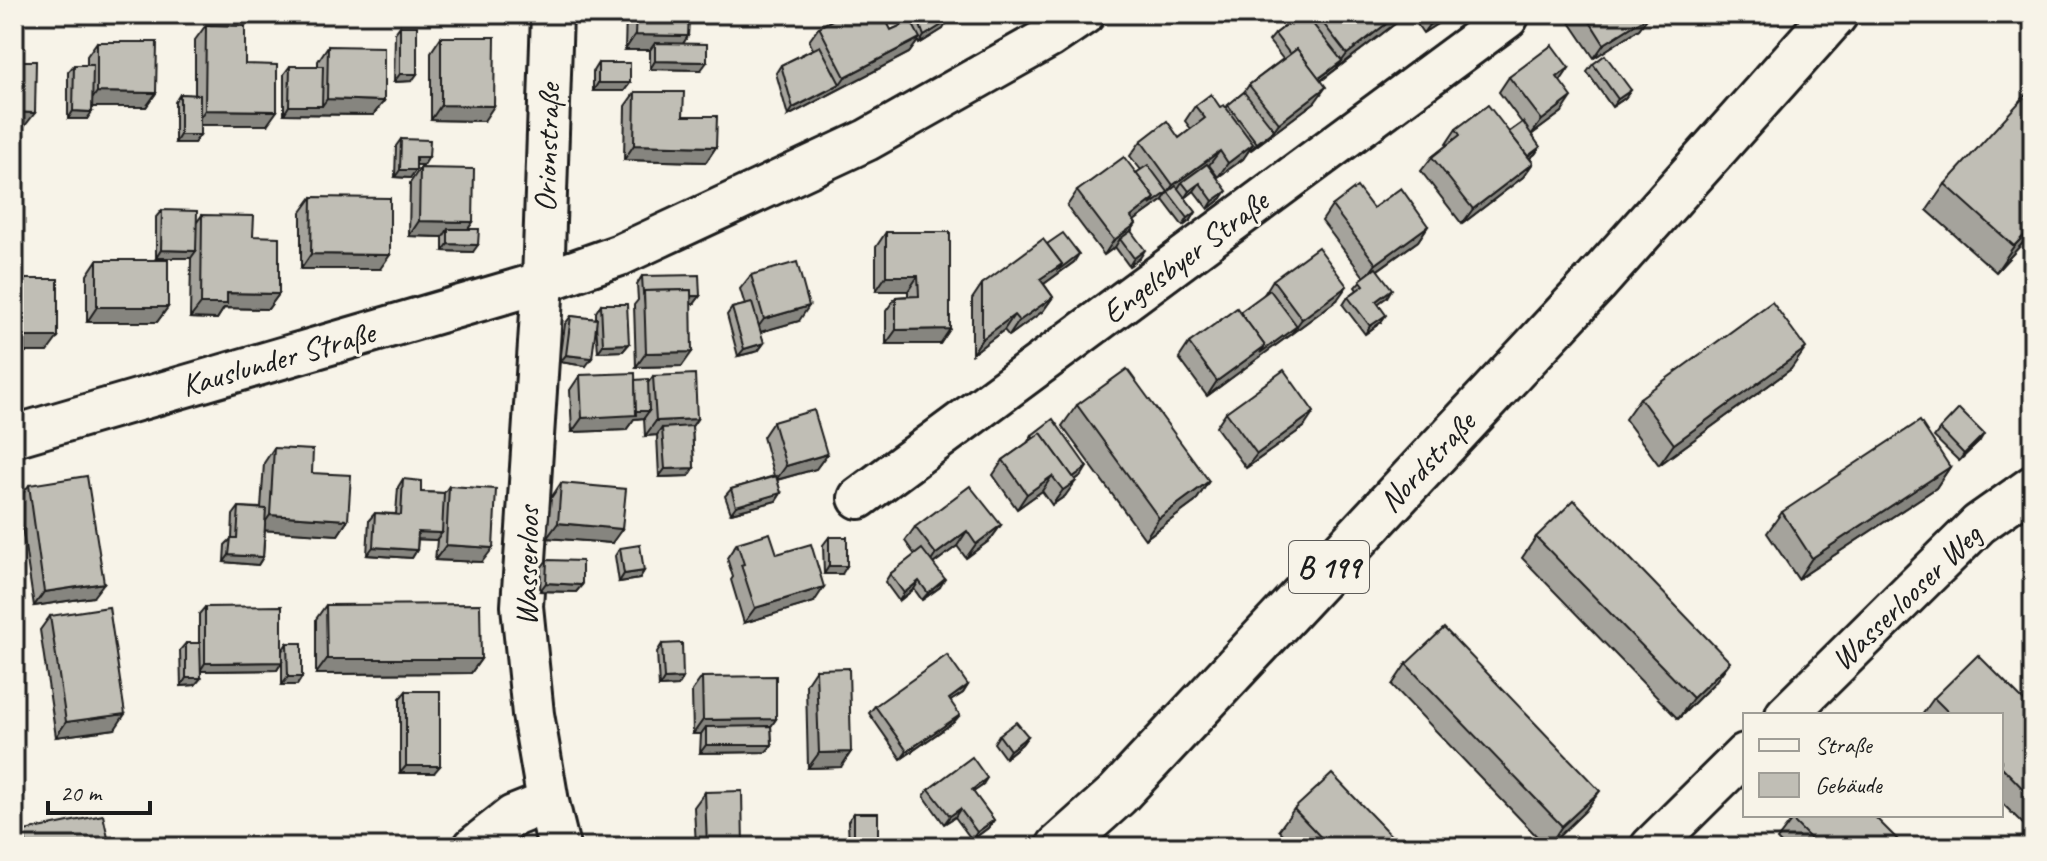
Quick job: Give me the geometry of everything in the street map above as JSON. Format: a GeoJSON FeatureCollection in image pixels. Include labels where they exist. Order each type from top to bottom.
{"type":"FeatureCollection","features":[{"type":"Feature","properties":{"kind":"main road","name":"Nordstraße"},"geometry":{"type":"LineString","coordinates":[[1059,847],[1117,795],[1595,283],[1835,14]]}},
{"type":"Feature","properties":{"kind":"main road","name":"Nordstraße"},"geometry":{"type":"LineString","coordinates":[[1595,283],[1865,14]]}},
{"type":"Feature","properties":{"kind":"street","name":"Orionstraße"},"geometry":{"type":"LineString","coordinates":[[543,282],[552,14]]}},
{"type":"Feature","properties":{"kind":"street"},"geometry":{"type":"LineString","coordinates":[[543,282],[620,255],[867,140],[1050,37],[1084,14]]}},
{"type":"Feature","properties":{"kind":"street","name":"Engelsbyer Straße"},"geometry":{"type":"LineString","coordinates":[[859,498],[1509,14]]}},
{"type":"Feature","properties":{"kind":"street","name":"Kauslunder Straße"},"geometry":{"type":"LineString","coordinates":[[14,436],[543,282]]}},
{"type":"Feature","properties":{"kind":"street","name":"Wasserloos"},"geometry":{"type":"LineString","coordinates":[[543,282],[522,606],[533,714],[559,847]]}},
{"type":"Feature","properties":{"kind":"street","name":"Wasserlooser Weg"},"geometry":{"type":"LineString","coordinates":[[1788,713],[1979,524],[2033,486]]}},
{"type":"Feature","properties":{"kind":"street"},"geometry":{"type":"LineString","coordinates":[[1651,847],[1743,756]]}},
{"type":"Feature","properties":{"kind":"street"},"geometry":{"type":"LineString","coordinates":[[474,847],[513,816],[548,802]]}},
{"type":"Feature","properties":{"kind":"building"},"geometry":{"type":"Polygon","coordinates":[[[636,14],[689,14],[688,36],[635,35],[636,14]]]}},
{"type":"Feature","properties":{"kind":"building"},"geometry":{"type":"Polygon","coordinates":[[[843,14],[883,14],[891,30],[911,21],[920,38],[845,77],[819,27],[843,14]]]}},
{"type":"Feature","properties":{"kind":"building"},"geometry":{"type":"Polygon","coordinates":[[[916,14],[944,14],[948,21],[924,36],[916,14]]]}},
{"type":"Feature","properties":{"kind":"building"},"geometry":{"type":"Polygon","coordinates":[[[1305,14],[1342,61],[1319,78],[1297,49],[1290,54],[1275,34],[1305,14]]]}},
{"type":"Feature","properties":{"kind":"building"},"geometry":{"type":"Polygon","coordinates":[[[1316,14],[1399,14],[1347,54],[1316,14]]]}},
{"type":"Feature","properties":{"kind":"building"},"geometry":{"type":"Polygon","coordinates":[[[1421,14],[1445,14],[1429,25],[1421,14]]]}},
{"type":"Feature","properties":{"kind":"building"},"geometry":{"type":"Polygon","coordinates":[[[1585,14],[1649,14],[1650,15],[1604,44],[1585,14]]]}},
{"type":"Feature","properties":{"kind":"building"},"geometry":{"type":"Polygon","coordinates":[[[206,25],[245,26],[245,64],[277,65],[277,111],[205,110],[206,25]]]}},
{"type":"Feature","properties":{"kind":"building"},"geometry":{"type":"Polygon","coordinates":[[[400,26],[417,26],[417,74],[400,74],[400,26]]]}},
{"type":"Feature","properties":{"kind":"building"},"geometry":{"type":"Polygon","coordinates":[[[441,37],[495,37],[494,106],[441,105],[441,37]]]}},
{"type":"Feature","properties":{"kind":"building"},"geometry":{"type":"Polygon","coordinates":[[[97,42],[157,42],[156,93],[97,92],[97,42]]]}},
{"type":"Feature","properties":{"kind":"building"},"geometry":{"type":"Polygon","coordinates":[[[655,43],[707,44],[707,62],[655,61],[655,43]]]}},
{"type":"Feature","properties":{"kind":"building"},"geometry":{"type":"Polygon","coordinates":[[[1552,45],[1569,68],[1557,77],[1572,97],[1542,120],[1509,77],[1552,45]]]}},
{"type":"Feature","properties":{"kind":"building"},"geometry":{"type":"Polygon","coordinates":[[[328,46],[384,47],[384,101],[327,99],[328,46]]]}},
{"type":"Feature","properties":{"kind":"building"},"geometry":{"type":"Polygon","coordinates":[[[820,46],[840,84],[793,108],[781,65],[820,46]]]}},
{"type":"Feature","properties":{"kind":"building"},"geometry":{"type":"Polygon","coordinates":[[[1297,49],[1326,87],[1279,123],[1249,85],[1297,49]]]}},
{"type":"Feature","properties":{"kind":"building"},"geometry":{"type":"Polygon","coordinates":[[[1605,55],[1631,90],[1618,99],[1593,64],[1605,55]]]}},
{"type":"Feature","properties":{"kind":"building"},"geometry":{"type":"Polygon","coordinates":[[[14,61],[36,61],[35,113],[14,112],[14,61]]]}},
{"type":"Feature","properties":{"kind":"building"},"geometry":{"type":"Polygon","coordinates":[[[598,63],[630,63],[630,83],[598,83],[598,63]]]}},
{"type":"Feature","properties":{"kind":"building"},"geometry":{"type":"Polygon","coordinates":[[[74,65],[93,65],[92,112],[73,111],[74,65]]]}},
{"type":"Feature","properties":{"kind":"building"},"geometry":{"type":"Polygon","coordinates":[[[290,66],[323,66],[322,106],[289,106],[290,66]]]}},
{"type":"Feature","properties":{"kind":"building"},"geometry":{"type":"Polygon","coordinates":[[[2033,87],[2033,226],[2014,246],[1945,184],[2033,87]]]}},
{"type":"Feature","properties":{"kind":"building"},"geometry":{"type":"Polygon","coordinates":[[[635,92],[684,92],[683,116],[717,116],[716,147],[634,145],[635,92]]]}},
{"type":"Feature","properties":{"kind":"building"},"geometry":{"type":"Polygon","coordinates":[[[1244,92],[1274,130],[1257,143],[1228,105],[1244,92]]]}},
{"type":"Feature","properties":{"kind":"building"},"geometry":{"type":"Polygon","coordinates":[[[180,94],[200,95],[200,135],[180,135],[180,94]]]}},
{"type":"Feature","properties":{"kind":"building"},"geometry":{"type":"Polygon","coordinates":[[[1211,94],[1220,107],[1224,105],[1253,144],[1228,163],[1220,151],[1173,185],[1141,141],[1167,121],[1179,138],[1205,118],[1195,106],[1211,94]]]}},
{"type":"Feature","properties":{"kind":"building"},"geometry":{"type":"Polygon","coordinates":[[[1488,105],[1533,163],[1473,209],[1432,157],[1460,135],[1456,129],[1488,105]]]}},
{"type":"Feature","properties":{"kind":"building"},"geometry":{"type":"Polygon","coordinates":[[[1523,122],[1540,147],[1528,156],[1509,132],[1523,122]]]}},
{"type":"Feature","properties":{"kind":"building"},"geometry":{"type":"Polygon","coordinates":[[[401,139],[430,140],[429,157],[416,157],[416,170],[400,170],[401,139]]]}},
{"type":"Feature","properties":{"kind":"building"},"geometry":{"type":"Polygon","coordinates":[[[1124,157],[1155,198],[1131,217],[1136,224],[1114,240],[1077,191],[1124,157]]]}},
{"type":"Feature","properties":{"kind":"building"},"geometry":{"type":"Polygon","coordinates":[[[1207,164],[1227,191],[1213,201],[1200,183],[1189,191],[1182,182],[1207,164]]]}},
{"type":"Feature","properties":{"kind":"building"},"geometry":{"type":"Polygon","coordinates":[[[1148,165],[1168,192],[1150,205],[1155,198],[1136,173],[1148,165]]]}},
{"type":"Feature","properties":{"kind":"building"},"geometry":{"type":"Polygon","coordinates":[[[420,168],[474,169],[473,222],[419,221],[420,168]]]}},
{"type":"Feature","properties":{"kind":"building"},"geometry":{"type":"Polygon","coordinates":[[[1176,186],[1196,212],[1188,218],[1168,192],[1176,186]]]}},
{"type":"Feature","properties":{"kind":"building"},"geometry":{"type":"Polygon","coordinates":[[[1357,187],[1373,208],[1401,188],[1428,226],[1376,264],[1332,206],[1357,187]]]}},
{"type":"Feature","properties":{"kind":"building"},"geometry":{"type":"Polygon","coordinates":[[[312,197],[390,198],[390,255],[311,254],[312,197]]]}},
{"type":"Feature","properties":{"kind":"building"},"geometry":{"type":"Polygon","coordinates":[[[162,210],[197,211],[196,251],[161,250],[162,210]]]}},
{"type":"Feature","properties":{"kind":"building"},"geometry":{"type":"Polygon","coordinates":[[[202,215],[254,216],[253,236],[279,237],[279,294],[227,293],[227,304],[201,304],[202,215]]]}},
{"type":"Feature","properties":{"kind":"building"},"geometry":{"type":"Polygon","coordinates":[[[448,229],[479,229],[478,245],[448,244],[448,229]]]}},
{"type":"Feature","properties":{"kind":"building"},"geometry":{"type":"Polygon","coordinates":[[[1131,231],[1145,250],[1134,258],[1120,239],[1131,231]]]}},
{"type":"Feature","properties":{"kind":"building"},"geometry":{"type":"Polygon","coordinates":[[[886,232],[950,232],[950,329],[896,330],[896,297],[919,296],[918,276],[886,276],[886,232]]]}},
{"type":"Feature","properties":{"kind":"building"},"geometry":{"type":"Polygon","coordinates":[[[1063,233],[1079,254],[1057,271],[1062,264],[1047,244],[1063,233]]]}},
{"type":"Feature","properties":{"kind":"building"},"geometry":{"type":"Polygon","coordinates":[[[1043,239],[1062,264],[1040,279],[1053,297],[1019,321],[1014,315],[982,339],[982,284],[1043,239]]]}},
{"type":"Feature","properties":{"kind":"building"},"geometry":{"type":"Polygon","coordinates":[[[1318,247],[1347,286],[1302,319],[1273,280],[1318,247]]]}},
{"type":"Feature","properties":{"kind":"building"},"geometry":{"type":"Polygon","coordinates":[[[97,260],[168,260],[168,307],[97,307],[97,260]]]}},
{"type":"Feature","properties":{"kind":"building"},"geometry":{"type":"Polygon","coordinates":[[[797,262],[809,306],[764,319],[751,275],[797,262]]]}},
{"type":"Feature","properties":{"kind":"building"},"geometry":{"type":"Polygon","coordinates":[[[1376,268],[1392,289],[1376,301],[1386,315],[1370,326],[1348,297],[1364,285],[1360,280],[1376,268]]]}},
{"type":"Feature","properties":{"kind":"building"},"geometry":{"type":"Polygon","coordinates":[[[699,275],[700,296],[691,296],[691,290],[643,293],[642,276],[699,275]]]}},
{"type":"Feature","properties":{"kind":"building"},"geometry":{"type":"Polygon","coordinates":[[[14,279],[58,279],[58,337],[14,337],[14,279]]]}},
{"type":"Feature","properties":{"kind":"building"},"geometry":{"type":"Polygon","coordinates":[[[691,290],[692,352],[646,353],[644,291],[691,290]]]}},
{"type":"Feature","properties":{"kind":"building"},"geometry":{"type":"Polygon","coordinates":[[[1270,290],[1297,326],[1260,353],[1265,346],[1240,312],[1270,290]]]}},
{"type":"Feature","properties":{"kind":"building"},"geometry":{"type":"Polygon","coordinates":[[[1772,302],[1806,348],[1674,444],[1640,398],[1772,302]]]}},
{"type":"Feature","properties":{"kind":"building"},"geometry":{"type":"Polygon","coordinates":[[[752,303],[764,343],[744,349],[732,308],[752,303]]]}},
{"type":"Feature","properties":{"kind":"building"},"geometry":{"type":"Polygon","coordinates":[[[601,304],[627,304],[629,344],[603,345],[601,304]]]}},
{"type":"Feature","properties":{"kind":"building"},"geometry":{"type":"Polygon","coordinates":[[[1237,308],[1265,346],[1217,381],[1189,343],[1237,308]]]}},
{"type":"Feature","properties":{"kind":"building"},"geometry":{"type":"Polygon","coordinates":[[[571,316],[597,319],[592,358],[566,355],[571,316]]]}},
{"type":"Feature","properties":{"kind":"building"},"geometry":{"type":"Polygon","coordinates":[[[1127,369],[1209,481],[1159,518],[1077,405],[1127,369]]]}},
{"type":"Feature","properties":{"kind":"building"},"geometry":{"type":"Polygon","coordinates":[[[1284,370],[1314,412],[1257,454],[1226,412],[1284,370]]]}},
{"type":"Feature","properties":{"kind":"building"},"geometry":{"type":"Polygon","coordinates":[[[635,373],[636,415],[582,418],[580,375],[635,373]]]}},
{"type":"Feature","properties":{"kind":"building"},"geometry":{"type":"Polygon","coordinates":[[[695,374],[697,419],[656,421],[653,376],[695,374]]]}},
{"type":"Feature","properties":{"kind":"building"},"geometry":{"type":"Polygon","coordinates":[[[648,379],[649,411],[636,411],[635,380],[648,379]]]}},
{"type":"Feature","properties":{"kind":"building"},"geometry":{"type":"Polygon","coordinates":[[[1959,409],[1984,434],[1964,454],[1940,429],[1959,409]]]}},
{"type":"Feature","properties":{"kind":"building"},"geometry":{"type":"Polygon","coordinates":[[[814,410],[827,454],[786,466],[773,422],[814,410]]]}},
{"type":"Feature","properties":{"kind":"building"},"geometry":{"type":"Polygon","coordinates":[[[1053,419],[1087,467],[1073,477],[1041,433],[1034,438],[1032,435],[1053,419]]]}},
{"type":"Feature","properties":{"kind":"building"},"geometry":{"type":"Polygon","coordinates":[[[1920,421],[1950,467],[1812,558],[1782,512],[1920,421]]]}},
{"type":"Feature","properties":{"kind":"building"},"geometry":{"type":"Polygon","coordinates":[[[692,426],[694,468],[665,469],[662,428],[692,426]]]}},
{"type":"Feature","properties":{"kind":"building"},"geometry":{"type":"Polygon","coordinates":[[[1041,433],[1076,481],[1063,490],[1052,476],[1027,494],[1003,460],[1041,433]]]}},
{"type":"Feature","properties":{"kind":"building"},"geometry":{"type":"Polygon","coordinates":[[[274,448],[313,450],[312,473],[351,475],[348,520],[270,515],[274,448]]]}},
{"type":"Feature","properties":{"kind":"building"},"geometry":{"type":"Polygon","coordinates":[[[87,476],[104,583],[44,592],[29,485],[87,476]]]}},
{"type":"Feature","properties":{"kind":"building"},"geometry":{"type":"Polygon","coordinates":[[[776,476],[781,493],[736,506],[731,489],[776,476]]]}},
{"type":"Feature","properties":{"kind":"building"},"geometry":{"type":"Polygon","coordinates":[[[403,479],[421,481],[421,492],[444,493],[442,533],[418,532],[417,550],[373,547],[375,513],[401,515],[403,479]]]}},
{"type":"Feature","properties":{"kind":"building"},"geometry":{"type":"Polygon","coordinates":[[[561,483],[626,489],[622,529],[558,523],[561,483]]]}},
{"type":"Feature","properties":{"kind":"building"},"geometry":{"type":"Polygon","coordinates":[[[449,486],[496,489],[493,548],[446,545],[449,486]]]}},
{"type":"Feature","properties":{"kind":"building"},"geometry":{"type":"Polygon","coordinates":[[[970,486],[1001,525],[976,544],[967,531],[936,554],[915,527],[970,486]]]}},
{"type":"Feature","properties":{"kind":"building"},"geometry":{"type":"Polygon","coordinates":[[[1574,500],[1730,662],[1693,698],[1536,537],[1574,500]]]}},
{"type":"Feature","properties":{"kind":"building"},"geometry":{"type":"Polygon","coordinates":[[[239,507],[266,509],[263,557],[229,555],[231,538],[237,538],[239,507]]]}},
{"type":"Feature","properties":{"kind":"building"},"geometry":{"type":"Polygon","coordinates":[[[770,533],[777,554],[811,544],[824,587],[755,608],[737,543],[770,533]]]}},
{"type":"Feature","properties":{"kind":"building"},"geometry":{"type":"Polygon","coordinates":[[[829,537],[847,537],[847,566],[829,566],[829,537]]]}},
{"type":"Feature","properties":{"kind":"building"},"geometry":{"type":"Polygon","coordinates":[[[640,545],[644,571],[624,574],[620,548],[640,545]]]}},
{"type":"Feature","properties":{"kind":"building"},"geometry":{"type":"Polygon","coordinates":[[[922,549],[945,579],[928,593],[919,581],[904,593],[890,574],[922,549]]]}},
{"type":"Feature","properties":{"kind":"building"},"geometry":{"type":"Polygon","coordinates":[[[547,560],[582,561],[582,585],[546,583],[547,560]]]}},
{"type":"Feature","properties":{"kind":"building"},"geometry":{"type":"Polygon","coordinates":[[[480,604],[481,659],[327,659],[326,605],[480,604]]]}},
{"type":"Feature","properties":{"kind":"building"},"geometry":{"type":"Polygon","coordinates":[[[282,606],[282,662],[205,663],[205,607],[282,606]]]}},
{"type":"Feature","properties":{"kind":"building"},"geometry":{"type":"Polygon","coordinates":[[[109,607],[125,714],[66,722],[50,616],[109,607]]]}},
{"type":"Feature","properties":{"kind":"building"},"geometry":{"type":"Polygon","coordinates":[[[1444,628],[1600,791],[1562,826],[1406,664],[1444,628]]]}},
{"type":"Feature","properties":{"kind":"building"},"geometry":{"type":"Polygon","coordinates":[[[186,643],[200,643],[201,678],[186,678],[186,643]]]}},
{"type":"Feature","properties":{"kind":"building"},"geometry":{"type":"Polygon","coordinates":[[[287,643],[302,643],[302,677],[288,677],[287,643]]]}},
{"type":"Feature","properties":{"kind":"building"},"geometry":{"type":"Polygon","coordinates":[[[682,643],[683,678],[664,679],[662,644],[682,643]]]}},
{"type":"Feature","properties":{"kind":"building"},"geometry":{"type":"Polygon","coordinates":[[[947,655],[968,685],[949,699],[960,715],[907,751],[875,706],[947,655]]]}},
{"type":"Feature","properties":{"kind":"building"},"geometry":{"type":"Polygon","coordinates":[[[1978,655],[2033,710],[2033,799],[2003,768],[2003,713],[1949,713],[1934,698],[1978,655]]]}},
{"type":"Feature","properties":{"kind":"building"},"geometry":{"type":"Polygon","coordinates":[[[849,668],[851,752],[819,753],[816,669],[849,668]]]}},
{"type":"Feature","properties":{"kind":"building"},"geometry":{"type":"Polygon","coordinates":[[[776,676],[776,719],[703,720],[702,677],[776,676]]]}},
{"type":"Feature","properties":{"kind":"building"},"geometry":{"type":"Polygon","coordinates":[[[406,691],[440,691],[440,766],[406,766],[406,691]]]}},
{"type":"Feature","properties":{"kind":"building"},"geometry":{"type":"Polygon","coordinates":[[[1016,722],[1028,736],[1010,750],[999,735],[1016,722]]]}},
{"type":"Feature","properties":{"kind":"building"},"geometry":{"type":"Polygon","coordinates":[[[771,726],[772,745],[706,745],[706,727],[771,726]]]}},
{"type":"Feature","properties":{"kind":"building"},"geometry":{"type":"Polygon","coordinates":[[[972,757],[987,778],[972,790],[994,820],[977,832],[960,809],[950,816],[929,789],[972,757]]]}},
{"type":"Feature","properties":{"kind":"building"},"geometry":{"type":"Polygon","coordinates":[[[1332,774],[1402,847],[1330,847],[1294,809],[1332,774]]]}},
{"type":"Feature","properties":{"kind":"building"},"geometry":{"type":"Polygon","coordinates":[[[742,791],[743,847],[707,847],[705,792],[742,791]]]}},
{"type":"Feature","properties":{"kind":"building"},"geometry":{"type":"Polygon","coordinates":[[[854,813],[878,813],[878,847],[854,847],[854,813]]]}},
{"type":"Feature","properties":{"kind":"building"},"geometry":{"type":"Polygon","coordinates":[[[103,815],[110,847],[27,847],[24,831],[103,815]]]}},
{"type":"Feature","properties":{"kind":"building"},"geometry":{"type":"Polygon","coordinates":[[[1794,817],[1875,817],[1905,847],[1819,847],[1792,820],[1794,817]]]}}]}
